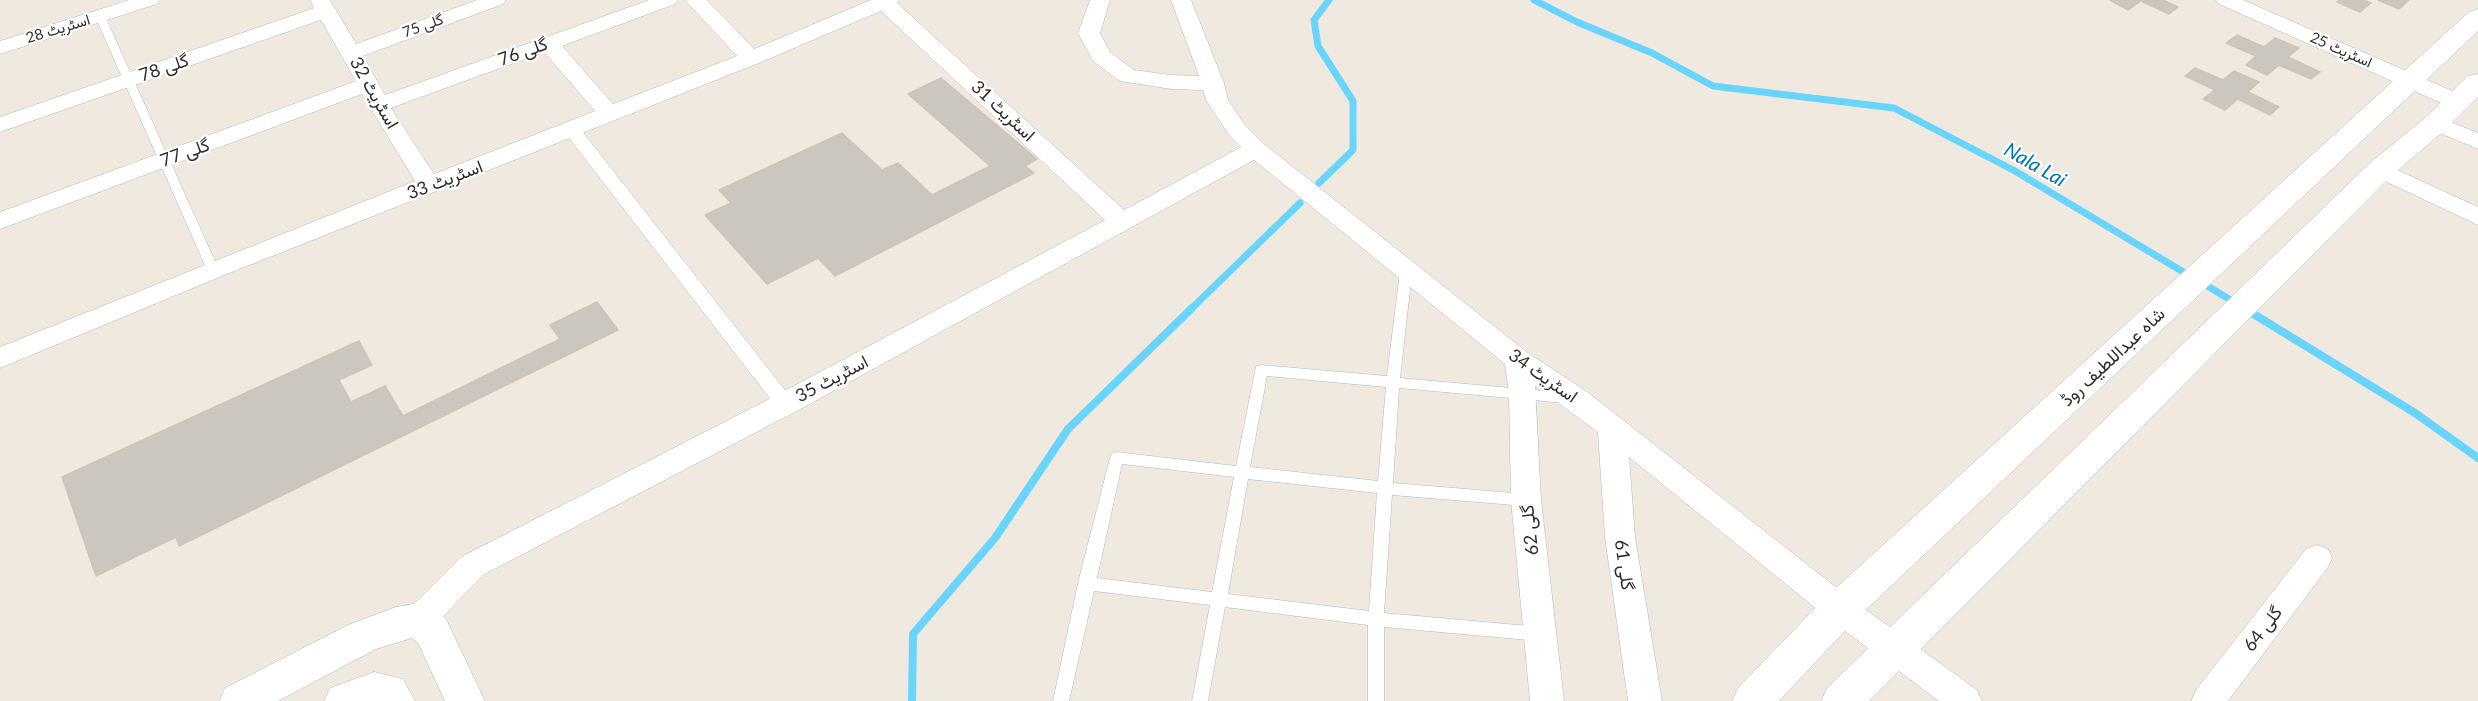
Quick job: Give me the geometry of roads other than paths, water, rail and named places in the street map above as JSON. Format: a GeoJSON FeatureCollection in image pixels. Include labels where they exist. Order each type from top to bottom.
{"type":"FeatureCollection","features":[{"type":"Feature","properties":{"kind":"street","name":"اسٹریٹ 28"},"geometry":{"type":"LineString","coordinates":[[0,48],[150,0]]}},
{"type":"Feature","properties":{"kind":"street","name":"گلی 75"},"geometry":{"type":"LineString","coordinates":[[351,53],[496,0]]}},
{"type":"Feature","properties":{"kind":"street","name":"گلی 76"},"geometry":{"type":"LineString","coordinates":[[374,95],[548,43],[668,0]]}},
{"type":"Feature","properties":{"kind":"street"},"geometry":{"type":"LineString","coordinates":[[695,0],[751,58]]}},
{"type":"Feature","properties":{"kind":"street"},"geometry":{"type":"LineString","coordinates":[[1100,0],[1089,33],[1101,56],[1110,63],[1128,76],[1171,82],[1213,82]]}},
{"type":"Feature","properties":{"kind":"street","name":"اسٹریٹ 34"},"geometry":{"type":"LineString","coordinates":[[1181,0],[1213,82],[1217,100],[1237,130],[1256,149],[1518,360],[1576,399],[1840,609],[1965,701]]}},
{"type":"Feature","properties":{"kind":"street","name":"اسٹریٹ 25"},"geometry":{"type":"LineString","coordinates":[[2226,0],[2456,101]]}},
{"type":"Feature","properties":{"kind":"street","name":"اسٹریٹ 33"},"geometry":{"type":"LineString","coordinates":[[0,358],[213,270],[751,58],[885,1]]}},
{"type":"Feature","properties":{"kind":"street","name":"اسٹریٹ 31"},"geometry":{"type":"LineString","coordinates":[[885,1],[1123,223]]}},
{"type":"Feature","properties":{"kind":"street","name":"اسٹریٹ 32"},"geometry":{"type":"LineString","coordinates":[[323,5],[374,95],[430,186]]}},
{"type":"Feature","properties":{"kind":"street","name":"گلی 78"},"geometry":{"type":"LineString","coordinates":[[0,125],[129,80],[323,5]]}},
{"type":"Feature","properties":{"kind":"street","name":"شاہ عبداللطیف روڈ"},"geometry":{"type":"LineString","coordinates":[[1752,701],[1840,609],[2478,17]]}},
{"type":"Feature","properties":{"kind":"street"},"geometry":{"type":"LineString","coordinates":[[548,43],[609,114]]}},
{"type":"Feature","properties":{"kind":"street"},"geometry":{"type":"LineString","coordinates":[[1842,701],[2380,170],[2436,123],[2478,81]]}},
{"type":"Feature","properties":{"kind":"street","name":"گلی 77"},"geometry":{"type":"LineString","coordinates":[[0,221],[164,160],[374,95]]}},
{"type":"Feature","properties":{"kind":"street"},"geometry":{"type":"LineString","coordinates":[[2436,123],[2478,142]]}},
{"type":"Feature","properties":{"kind":"street"},"geometry":{"type":"LineString","coordinates":[[572,130],[785,404]]}},
{"type":"Feature","properties":{"kind":"street","name":"اسٹریٹ 35"},"geometry":{"type":"LineString","coordinates":[[425,626],[472,566],[785,404],[1256,149]]}},
{"type":"Feature","properties":{"kind":"street"},"geometry":{"type":"LineString","coordinates":[[2380,170],[2478,217]]}},
{"type":"Feature","properties":{"kind":"street","name":"گلی 62"},"geometry":{"type":"LineString","coordinates":[[1518,360],[1523,395],[1526,500],[1547,701]]}},
{"type":"Feature","properties":{"kind":"street","name":"گلی 61"},"geometry":{"type":"LineString","coordinates":[[1612,427],[1620,537],[1645,701]]}},
{"type":"Feature","properties":{"kind":"street","name":"گلی 64"},"geometry":{"type":"LineString","coordinates":[[2208,701],[2317,558]]}},
{"type":"Feature","properties":{"kind":"street"},"geometry":{"type":"LineString","coordinates":[[239,701],[362,637],[396,624],[425,626],[465,701]]}},
{"type":"Feature","properties":{"kind":"street"},"geometry":{"type":"LineString","coordinates":[[344,701],[374,690],[392,696]]}},
{"type":"Feature","properties":{"kind":"lane"},"geometry":{"type":"LineString","coordinates":[[100,16],[213,270]]}},
{"type":"Feature","properties":{"kind":"lane"},"geometry":{"type":"LineString","coordinates":[[1376,701],[1376,619],[1385,488],[1393,381],[1406,272]]}},
{"type":"Feature","properties":{"kind":"lane"},"geometry":{"type":"LineString","coordinates":[[1200,701],[1261,370],[1576,399]]}},
{"type":"Feature","properties":{"kind":"lane"},"geometry":{"type":"LineString","coordinates":[[1061,701],[1116,458],[1385,488],[1526,500]]}},
{"type":"Feature","properties":{"kind":"lane"},"geometry":{"type":"LineString","coordinates":[[1086,583],[1376,619],[1541,634]]}},
{"type":"Feature","properties":{"kind":"waterway"},"geometry":{"type":"LineString","coordinates":[[1319,183],[1353,150],[1353,101],[1318,46],[1314,20],[1329,0]]}},
{"type":"Feature","properties":{"kind":"waterway","name":"Nala Lai"},"geometry":{"type":"LineString","coordinates":[[1534,0],[1577,22],[1652,53],[1713,86],[1894,108],[2015,171],[2190,276]]}},
{"type":"Feature","properties":{"kind":"waterway"},"geometry":{"type":"LineString","coordinates":[[1191,309],[1300,203]]}},
{"type":"Feature","properties":{"kind":"waterway","name":"Nala Lai"},"geometry":{"type":"LineString","coordinates":[[2201,282],[2237,304]]}},
{"type":"Feature","properties":{"kind":"waterway"},"geometry":{"type":"LineString","coordinates":[[912,701],[913,634],[995,538],[1068,429],[1192,308]]}},
{"type":"Feature","properties":{"kind":"waterway","name":"Nala Lai"},"geometry":{"type":"LineString","coordinates":[[2247,310],[2415,413],[2478,458]]}}]}
